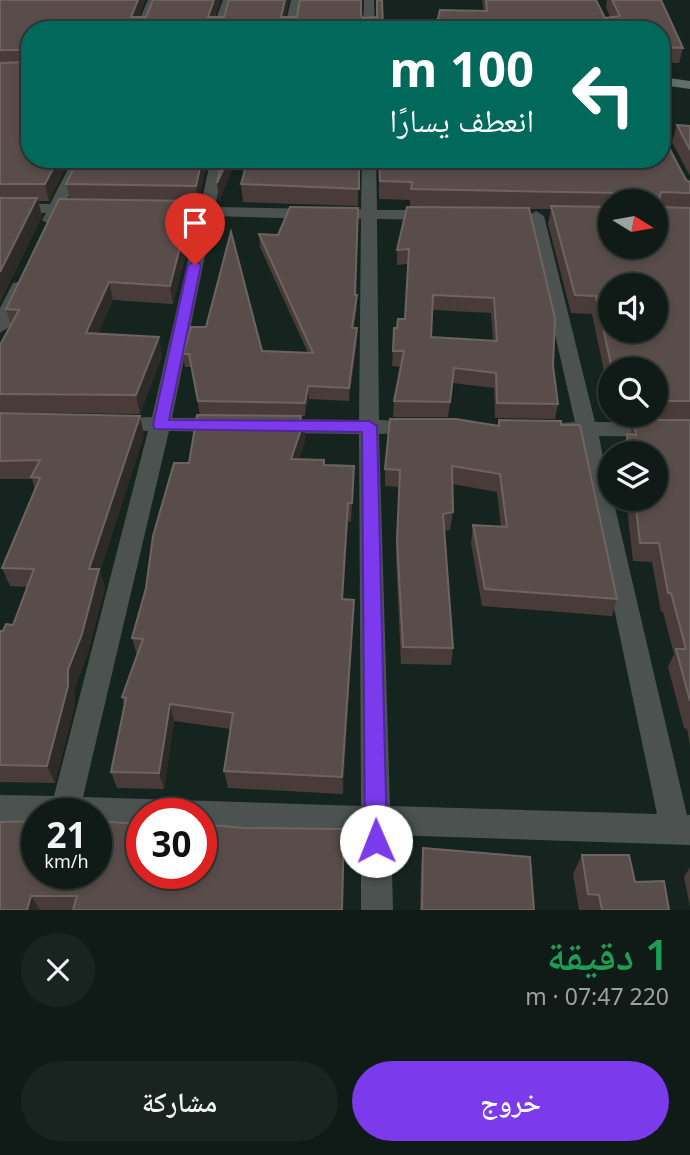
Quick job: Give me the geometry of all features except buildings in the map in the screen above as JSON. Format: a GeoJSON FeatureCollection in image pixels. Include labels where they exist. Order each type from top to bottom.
{"type":"FeatureCollection","features":[{"type":"Feature","properties":{"kind":"street"},"geometry":{"type":"LineString","coordinates":[[145,21],[153,0]]}},
{"type":"Feature","properties":{"kind":"street"},"geometry":{"type":"LineString","coordinates":[[221,21],[228,0]]}},
{"type":"Feature","properties":{"kind":"street"},"geometry":{"type":"LineString","coordinates":[[292,21],[296,0]]}},
{"type":"Feature","properties":{"kind":"street"},"geometry":{"type":"LineString","coordinates":[[369,0],[369,21]]}},
{"type":"Feature","properties":{"kind":"street"},"geometry":{"type":"LineString","coordinates":[[670,82],[690,85]]}},
{"type":"Feature","properties":{"kind":"street"},"geometry":{"type":"LineString","coordinates":[[45,232],[76,168]]}},
{"type":"Feature","properties":{"kind":"street"},"geometry":{"type":"LineString","coordinates":[[68,798],[160,425],[216,168]]}},
{"type":"Feature","properties":{"kind":"street"},"geometry":{"type":"LineString","coordinates":[[369,168],[369,426],[377,910]]}},
{"type":"Feature","properties":{"kind":"street"},"geometry":{"type":"LineString","coordinates":[[0,208],[97,209]]}},
{"type":"Feature","properties":{"kind":"street"},"geometry":{"type":"LineString","coordinates":[[179,211],[452,215]]}},
{"type":"Feature","properties":{"kind":"street"},"geometry":{"type":"LineString","coordinates":[[112,811],[683,829],[535,216]]}},
{"type":"Feature","properties":{"kind":"street"},"geometry":{"type":"LineString","coordinates":[[0,327],[28,268]]}},
{"type":"Feature","properties":{"kind":"street"},"geometry":{"type":"LineString","coordinates":[[94,424],[437,428]]}},
{"type":"Feature","properties":{"kind":"street"},"geometry":{"type":"LineString","coordinates":[[533,429],[690,430]]}},
{"type":"Feature","properties":{"kind":"street"},"geometry":{"type":"LineString","coordinates":[[0,809],[21,809]]}},
{"type":"Feature","properties":{"kind":"route"},"geometry":{"type":"LineString","coordinates":[[195,265],[160,425],[369,426],[376,841]]}}]}
